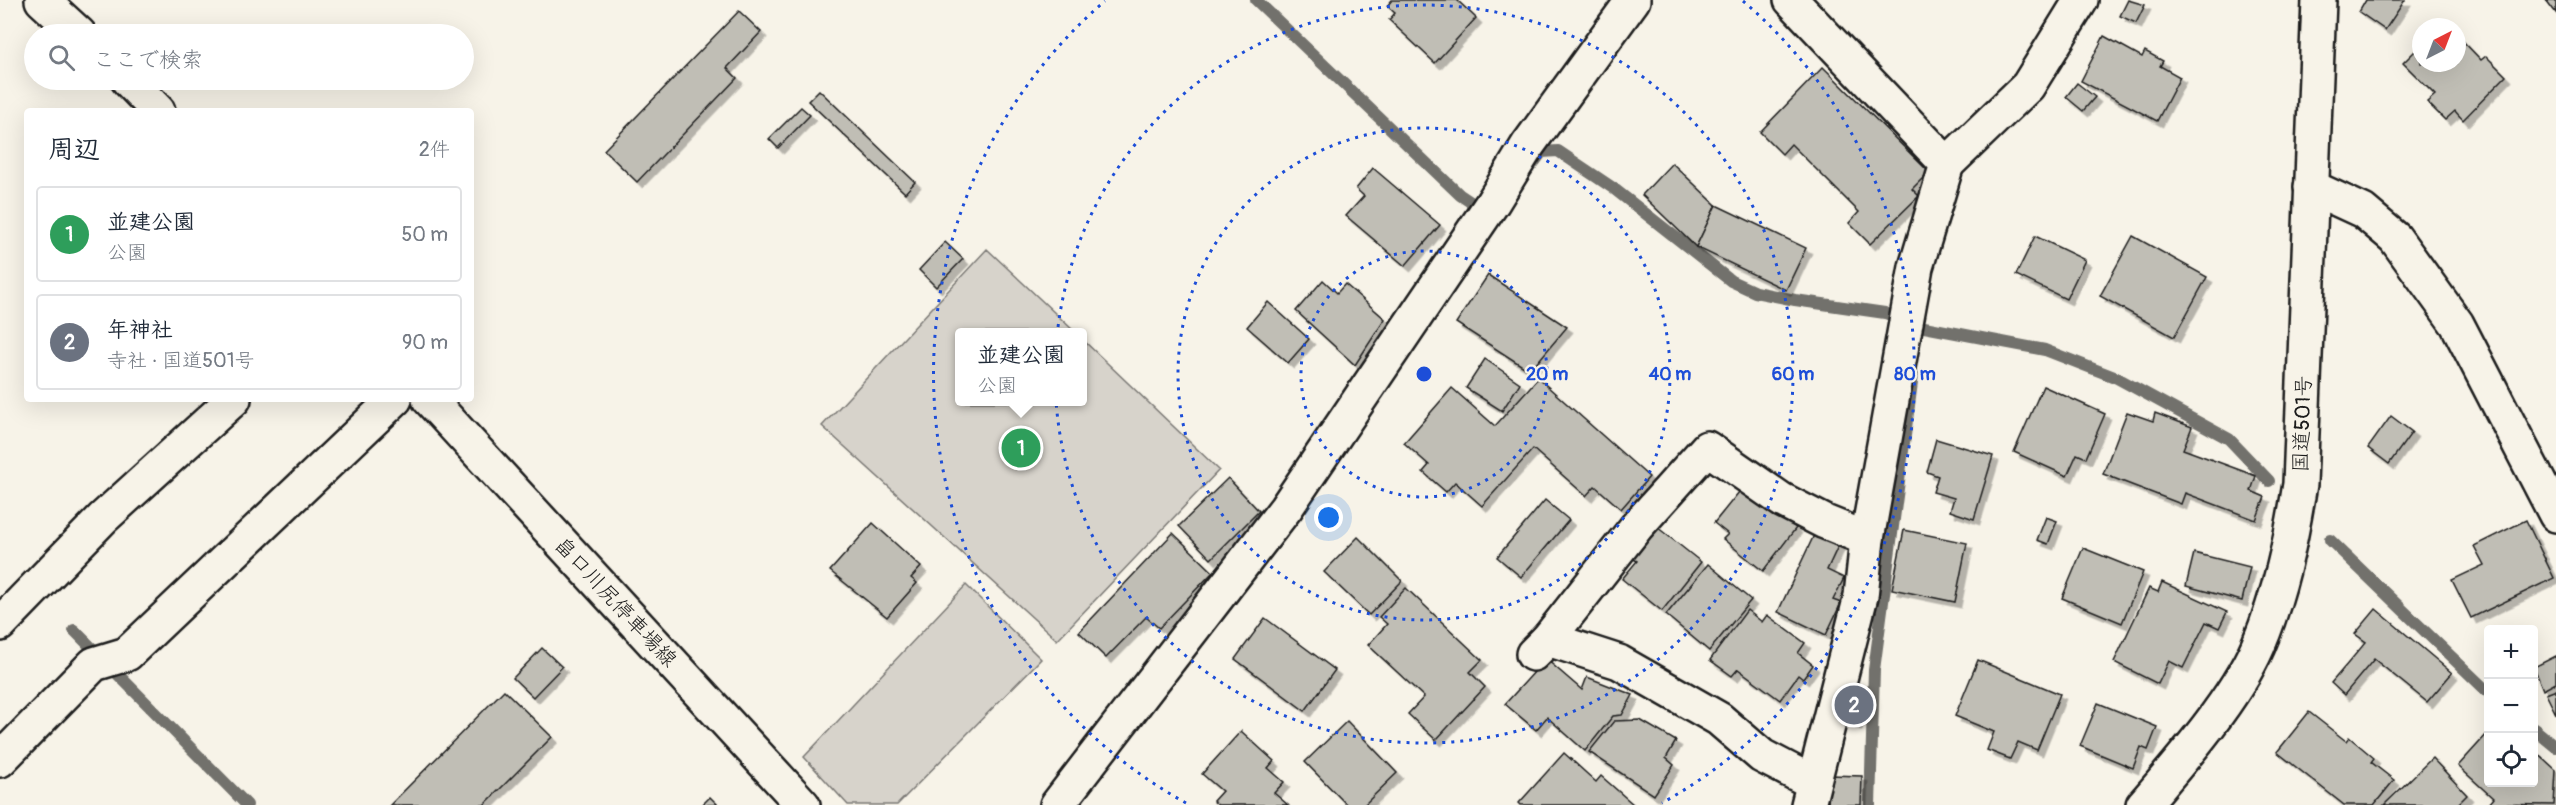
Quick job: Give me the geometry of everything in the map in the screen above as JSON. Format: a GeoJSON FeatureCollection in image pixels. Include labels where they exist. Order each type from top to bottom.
{"type":"FeatureCollection","features":[{"type":"Feature","properties":{"kind":"main road"},"geometry":{"type":"LineString","coordinates":[[42,0],[68,24]]}},
{"type":"Feature","properties":{"kind":"main road"},"geometry":{"type":"LineString","coordinates":[[1057,805],[1286,508],[1493,202],[1528,145],[1633,0]]}},
{"type":"Feature","properties":{"kind":"main road"},"geometry":{"type":"LineString","coordinates":[[1791,0],[1947,164]]}},
{"type":"Feature","properties":{"kind":"main road"},"geometry":{"type":"LineString","coordinates":[[1867,539],[1782,501],[1707,448],[1637,526],[1540,646],[1619,662],[1719,719],[1810,794],[1861,596],[1867,539],[1916,267],[1947,164],[2028,86],[2081,0]]}},
{"type":"Feature","properties":{"kind":"main road","name":"国道501号"},"geometry":{"type":"LineString","coordinates":[[2143,805],[2180,762],[2225,702],[2257,649],[2277,596],[2289,547],[2300,484],[2319,0]]}},
{"type":"Feature","properties":{"kind":"main road"},"geometry":{"type":"LineString","coordinates":[[138,90],[155,108]]}},
{"type":"Feature","properties":{"kind":"main road"},"geometry":{"type":"LineString","coordinates":[[2311,187],[2363,211],[2395,238],[2457,324],[2556,515]]}},
{"type":"Feature","properties":{"kind":"main road"},"geometry":{"type":"LineString","coordinates":[[0,624],[103,518],[231,402]]}},
{"type":"Feature","properties":{"kind":"main road"},"geometry":{"type":"LineString","coordinates":[[0,760],[94,664],[127,654],[392,402]]}},
{"type":"Feature","properties":{"kind":"main road","name":"畠口川尻停車場線"},"geometry":{"type":"LineString","coordinates":[[432,402],[803,805]]}},
{"type":"Feature","properties":{"kind":"shaded area"},"geometry":{"type":"Polygon","coordinates":[[[987,249],[1071,328],[955,328],[955,406],[1087,406],[1087,344],[1219,470],[1057,640],[822,426],[987,249]]]}},
{"type":"Feature","properties":{"kind":"shaded area"},"geometry":{"type":"Polygon","coordinates":[[[966,585],[1041,659],[897,805],[848,805],[804,757],[966,585]]]}},
{"type":"Feature","properties":{"kind":"building"},"geometry":{"type":"Polygon","coordinates":[[[1392,0],[1457,0],[1476,18],[1435,63],[1389,20],[1395,13],[1387,6],[1392,0]]]}},
{"type":"Feature","properties":{"kind":"building"},"geometry":{"type":"Polygon","coordinates":[[[2128,0],[2145,5],[2136,23],[2120,16],[2128,0]]]}},
{"type":"Feature","properties":{"kind":"building"},"geometry":{"type":"Polygon","coordinates":[[[2366,0],[2405,0],[2385,30],[2359,12],[2366,0]]]}},
{"type":"Feature","properties":{"kind":"building"},"geometry":{"type":"Polygon","coordinates":[[[2546,0],[2556,0],[2556,13],[2546,0]]]}},
{"type":"Feature","properties":{"kind":"building"},"geometry":{"type":"Polygon","coordinates":[[[739,11],[761,32],[727,68],[737,78],[637,182],[604,150],[739,11]]]}},
{"type":"Feature","properties":{"kind":"building"},"geometry":{"type":"Polygon","coordinates":[[[2104,36],[2142,57],[2145,51],[2163,61],[2160,66],[2180,77],[2157,121],[2081,81],[2104,36]]]}},
{"type":"Feature","properties":{"kind":"building"},"geometry":{"type":"Polygon","coordinates":[[[2466,44],[2481,60],[2486,56],[2506,76],[2463,120],[2455,111],[2445,120],[2427,102],[2435,95],[2412,72],[2466,72],[2466,44]]]}},
{"type":"Feature","properties":{"kind":"building"},"geometry":{"type":"Polygon","coordinates":[[[2412,54],[2412,72],[2403,63],[2412,54]]]}},
{"type":"Feature","properties":{"kind":"building"},"geometry":{"type":"Polygon","coordinates":[[[1823,67],[1929,172],[1912,189],[1919,196],[1870,244],[1849,223],[1859,212],[1791,144],[1782,154],[1760,132],[1823,67]]]}},
{"type":"Feature","properties":{"kind":"building"},"geometry":{"type":"Polygon","coordinates":[[[2077,83],[2095,97],[2083,111],[2066,97],[2077,83]]]}},
{"type":"Feature","properties":{"kind":"building"},"geometry":{"type":"Polygon","coordinates":[[[819,90],[915,182],[905,193],[808,101],[819,90]]]}},
{"type":"Feature","properties":{"kind":"building"},"geometry":{"type":"Polygon","coordinates":[[[801,107],[810,115],[778,148],[769,139],[801,107]]]}},
{"type":"Feature","properties":{"kind":"building"},"geometry":{"type":"Polygon","coordinates":[[[1672,163],[1716,205],[1696,247],[1642,195],[1672,163]]]}},
{"type":"Feature","properties":{"kind":"building"},"geometry":{"type":"Polygon","coordinates":[[[1373,168],[1440,225],[1405,266],[1346,216],[1364,196],[1356,189],[1373,168]]]}},
{"type":"Feature","properties":{"kind":"building"},"geometry":{"type":"Polygon","coordinates":[[[1716,205],[1806,248],[1786,290],[1696,247],[1716,205]]]}},
{"type":"Feature","properties":{"kind":"building"},"geometry":{"type":"Polygon","coordinates":[[[2035,236],[2085,260],[2066,299],[2016,275],[2035,236]]]}},
{"type":"Feature","properties":{"kind":"building"},"geometry":{"type":"Polygon","coordinates":[[[2133,236],[2207,277],[2174,337],[2100,296],[2133,236]]]}},
{"type":"Feature","properties":{"kind":"building"},"geometry":{"type":"Polygon","coordinates":[[[945,242],[963,259],[936,287],[919,270],[945,242]]]}},
{"type":"Feature","properties":{"kind":"building"},"geometry":{"type":"Polygon","coordinates":[[[1488,275],[1567,327],[1530,371],[1456,323],[1488,275]]]}},
{"type":"Feature","properties":{"kind":"building"},"geometry":{"type":"Polygon","coordinates":[[[1323,280],[1337,293],[1345,284],[1385,319],[1355,365],[1296,311],[1323,280]]]}},
{"type":"Feature","properties":{"kind":"building"},"geometry":{"type":"Polygon","coordinates":[[[1268,302],[1309,339],[1288,363],[1247,327],[1268,302]]]}},
{"type":"Feature","properties":{"kind":"building"},"geometry":{"type":"Polygon","coordinates":[[[1485,359],[1520,383],[1502,411],[1466,388],[1485,359]]]}},
{"type":"Feature","properties":{"kind":"building"},"geometry":{"type":"Polygon","coordinates":[[[1538,378],[1649,477],[1621,509],[1595,486],[1586,496],[1533,449],[1482,506],[1455,482],[1446,492],[1423,472],[1429,465],[1404,443],[1452,388],[1495,426],[1538,378]]]}},
{"type":"Feature","properties":{"kind":"building"},"geometry":{"type":"Polygon","coordinates":[[[2043,386],[2105,414],[2086,458],[2077,454],[2067,476],[2014,452],[2043,386]]]}},
{"type":"Feature","properties":{"kind":"building"},"geometry":{"type":"Polygon","coordinates":[[[2127,412],[2153,421],[2155,413],[2192,427],[2183,449],[2256,476],[2251,491],[2265,497],[2256,520],[2185,493],[2181,504],[2103,474],[2127,412]]]}},
{"type":"Feature","properties":{"kind":"building"},"geometry":{"type":"Polygon","coordinates":[[[2391,416],[2412,432],[2389,464],[2368,448],[2391,416]]]}},
{"type":"Feature","properties":{"kind":"building"},"geometry":{"type":"Polygon","coordinates":[[[1936,439],[1993,456],[1974,519],[1950,511],[1954,498],[1933,492],[1938,476],[1927,472],[1936,439]]]}},
{"type":"Feature","properties":{"kind":"building"},"geometry":{"type":"Polygon","coordinates":[[[1228,478],[1259,511],[1211,559],[1179,526],[1228,478]]]}},
{"type":"Feature","properties":{"kind":"building"},"geometry":{"type":"Polygon","coordinates":[[[1743,487],[1796,528],[1763,571],[1723,539],[1728,534],[1714,523],[1743,487]]]}},
{"type":"Feature","properties":{"kind":"building"},"geometry":{"type":"Polygon","coordinates":[[[1545,500],[1569,520],[1521,577],[1497,557],[1545,500]]]}},
{"type":"Feature","properties":{"kind":"building"},"geometry":{"type":"Polygon","coordinates":[[[2046,517],[2057,521],[2048,544],[2037,540],[2046,517]]]}},
{"type":"Feature","properties":{"kind":"building"},"geometry":{"type":"Polygon","coordinates":[[[2526,520],[2554,578],[2471,618],[2452,580],[2484,565],[2474,546],[2526,520]]]}},
{"type":"Feature","properties":{"kind":"building"},"geometry":{"type":"Polygon","coordinates":[[[873,523],[921,567],[911,578],[917,583],[887,617],[830,571],[873,523]]]}},
{"type":"Feature","properties":{"kind":"building"},"geometry":{"type":"Polygon","coordinates":[[[1657,527],[1701,562],[1662,611],[1622,579],[1637,561],[1632,558],[1657,527]]]}},
{"type":"Feature","properties":{"kind":"building"},"geometry":{"type":"Polygon","coordinates":[[[1904,530],[1967,543],[1955,602],[1892,589],[1904,530]]]}},
{"type":"Feature","properties":{"kind":"building"},"geometry":{"type":"Polygon","coordinates":[[[1173,533],[1213,572],[1159,628],[1146,617],[1106,658],[1079,632],[1173,533]]]}},
{"type":"Feature","properties":{"kind":"building"},"geometry":{"type":"Polygon","coordinates":[[[1815,533],[1839,544],[1827,570],[1844,578],[1833,600],[1841,603],[1826,635],[1778,612],[1815,533]]]}},
{"type":"Feature","properties":{"kind":"building"},"geometry":{"type":"Polygon","coordinates":[[[1358,537],[1402,581],[1369,615],[1324,572],[1358,537]]]}},
{"type":"Feature","properties":{"kind":"building"},"geometry":{"type":"Polygon","coordinates":[[[2083,548],[2143,572],[2122,623],[2062,598],[2083,548]]]}},
{"type":"Feature","properties":{"kind":"building"},"geometry":{"type":"Polygon","coordinates":[[[2194,553],[2250,567],[2242,601],[2186,586],[2194,553]]]}},
{"type":"Feature","properties":{"kind":"building"},"geometry":{"type":"Polygon","coordinates":[[[1708,564],[1751,600],[1709,651],[1666,615],[1708,564]]]}},
{"type":"Feature","properties":{"kind":"building"},"geometry":{"type":"Polygon","coordinates":[[[2162,582],[2227,612],[2219,628],[2206,622],[2183,668],[2169,661],[2158,684],[2114,662],[2149,588],[2158,592],[2162,582]]]}},
{"type":"Feature","properties":{"kind":"building"},"geometry":{"type":"Polygon","coordinates":[[[1406,588],[1482,660],[1470,672],[1485,687],[1436,740],[1408,714],[1424,697],[1368,645],[1387,624],[1379,617],[1406,588]]]}},
{"type":"Feature","properties":{"kind":"building"},"geometry":{"type":"Polygon","coordinates":[[[2376,609],[2452,673],[2427,702],[2374,659],[2344,695],[2331,683],[2366,642],[2355,634],[2376,609]]]}},
{"type":"Feature","properties":{"kind":"building"},"geometry":{"type":"Polygon","coordinates":[[[1747,610],[1762,622],[1767,615],[1805,643],[1798,653],[1813,665],[1803,679],[1798,675],[1780,700],[1738,669],[1732,676],[1710,660],[1747,610]]]}},
{"type":"Feature","properties":{"kind":"building"},"geometry":{"type":"Polygon","coordinates":[[[1265,618],[1335,670],[1305,711],[1235,659],[1265,618]]]}},
{"type":"Feature","properties":{"kind":"building"},"geometry":{"type":"Polygon","coordinates":[[[542,648],[562,667],[533,697],[513,678],[542,648]]]}},
{"type":"Feature","properties":{"kind":"building"},"geometry":{"type":"Polygon","coordinates":[[[2556,656],[2556,683],[2543,690],[2538,677],[2538,665],[2556,656]]]}},
{"type":"Feature","properties":{"kind":"building"},"geometry":{"type":"Polygon","coordinates":[[[1546,659],[1582,690],[1587,677],[1633,695],[1622,715],[1613,716],[1585,751],[1547,717],[1536,730],[1505,704],[1546,659]]]}},
{"type":"Feature","properties":{"kind":"building"},"geometry":{"type":"Polygon","coordinates":[[[1978,660],[2060,694],[2037,750],[2018,742],[2010,759],[1987,750],[1994,732],[1955,716],[1978,660]]]}},
{"type":"Feature","properties":{"kind":"building"},"geometry":{"type":"Polygon","coordinates":[[[1853,686],[1866,690],[1856,724],[1841,720],[1853,686]]]}},
{"type":"Feature","properties":{"kind":"building"},"geometry":{"type":"Polygon","coordinates":[[[504,690],[552,737],[484,805],[390,805],[504,690]]]}},
{"type":"Feature","properties":{"kind":"building"},"geometry":{"type":"Polygon","coordinates":[[[2556,690],[2556,714],[2546,694],[2556,690]]]}},
{"type":"Feature","properties":{"kind":"building"},"geometry":{"type":"Polygon","coordinates":[[[2098,703],[2157,727],[2148,750],[2141,747],[2133,768],[2080,746],[2098,703]]]}},
{"type":"Feature","properties":{"kind":"building"},"geometry":{"type":"Polygon","coordinates":[[[2309,712],[2346,741],[2349,737],[2374,758],[2371,762],[2394,780],[2374,805],[2344,805],[2277,752],[2309,712]]]}},
{"type":"Feature","properties":{"kind":"building"},"geometry":{"type":"Polygon","coordinates":[[[1640,720],[1676,741],[1666,758],[1674,765],[1654,795],[1589,752],[1614,721],[1640,720]]]}},
{"type":"Feature","properties":{"kind":"building"},"geometry":{"type":"Polygon","coordinates":[[[1347,721],[1397,773],[1364,805],[1347,805],[1305,762],[1347,721]]]}},
{"type":"Feature","properties":{"kind":"building"},"geometry":{"type":"Polygon","coordinates":[[[1241,731],[1274,761],[1268,768],[1284,782],[1274,793],[1288,805],[1218,805],[1213,801],[1222,791],[1202,774],[1241,731]]]}},
{"type":"Feature","properties":{"kind":"building"},"geometry":{"type":"Polygon","coordinates":[[[2484,737],[2484,787],[2538,787],[2538,754],[2556,770],[2554,805],[2488,804],[2493,798],[2458,766],[2484,737]]]}},
{"type":"Feature","properties":{"kind":"building"},"geometry":{"type":"Polygon","coordinates":[[[1564,753],[1596,782],[1601,776],[1634,805],[1521,805],[1519,803],[1564,753]]]}},
{"type":"Feature","properties":{"kind":"building"},"geometry":{"type":"Polygon","coordinates":[[[2432,758],[2467,795],[2457,805],[2384,805],[2432,758]]]}},
{"type":"Feature","properties":{"kind":"building"},"geometry":{"type":"Polygon","coordinates":[[[1829,775],[1862,776],[1861,805],[1828,805],[1829,775]]]}},
{"type":"Feature","properties":{"kind":"building"},"geometry":{"type":"Polygon","coordinates":[[[710,797],[718,805],[702,805],[710,797]]]}},
{"type":"Feature","properties":{"kind":"waterway"},"geometry":{"type":"LineString","coordinates":[[1256,0],[1460,195],[1484,211]]}},
{"type":"Feature","properties":{"kind":"waterway"},"geometry":{"type":"LineString","coordinates":[[1533,164],[1542,152],[1558,151],[1613,188],[1731,281],[1755,292],[1885,313],[1919,326],[2045,350],[2117,378],[2229,439],[2269,481]]}},
{"type":"Feature","properties":{"kind":"waterway"},"geometry":{"type":"LineString","coordinates":[[1870,805],[1874,670],[1913,375]]}},
{"type":"Feature","properties":{"kind":"waterway"},"geometry":{"type":"LineString","coordinates":[[2330,540],[2484,688]]}},
{"type":"Feature","properties":{"kind":"waterway"},"geometry":{"type":"LineString","coordinates":[[74,630],[247,805]]}},
{"type":"Feature","properties":{"kind":"waterway"},"geometry":{"type":"LineString","coordinates":[[2538,732],[2556,747]]}},
{"type":"Feature","properties":{"kind":"place","name":"並建公園"},"geometry":{"type":"Point","coordinates":[1021,448]}},
{"type":"Feature","properties":{"kind":"place","name":"年神社"},"geometry":{"type":"Point","coordinates":[1854,705]}}]}
